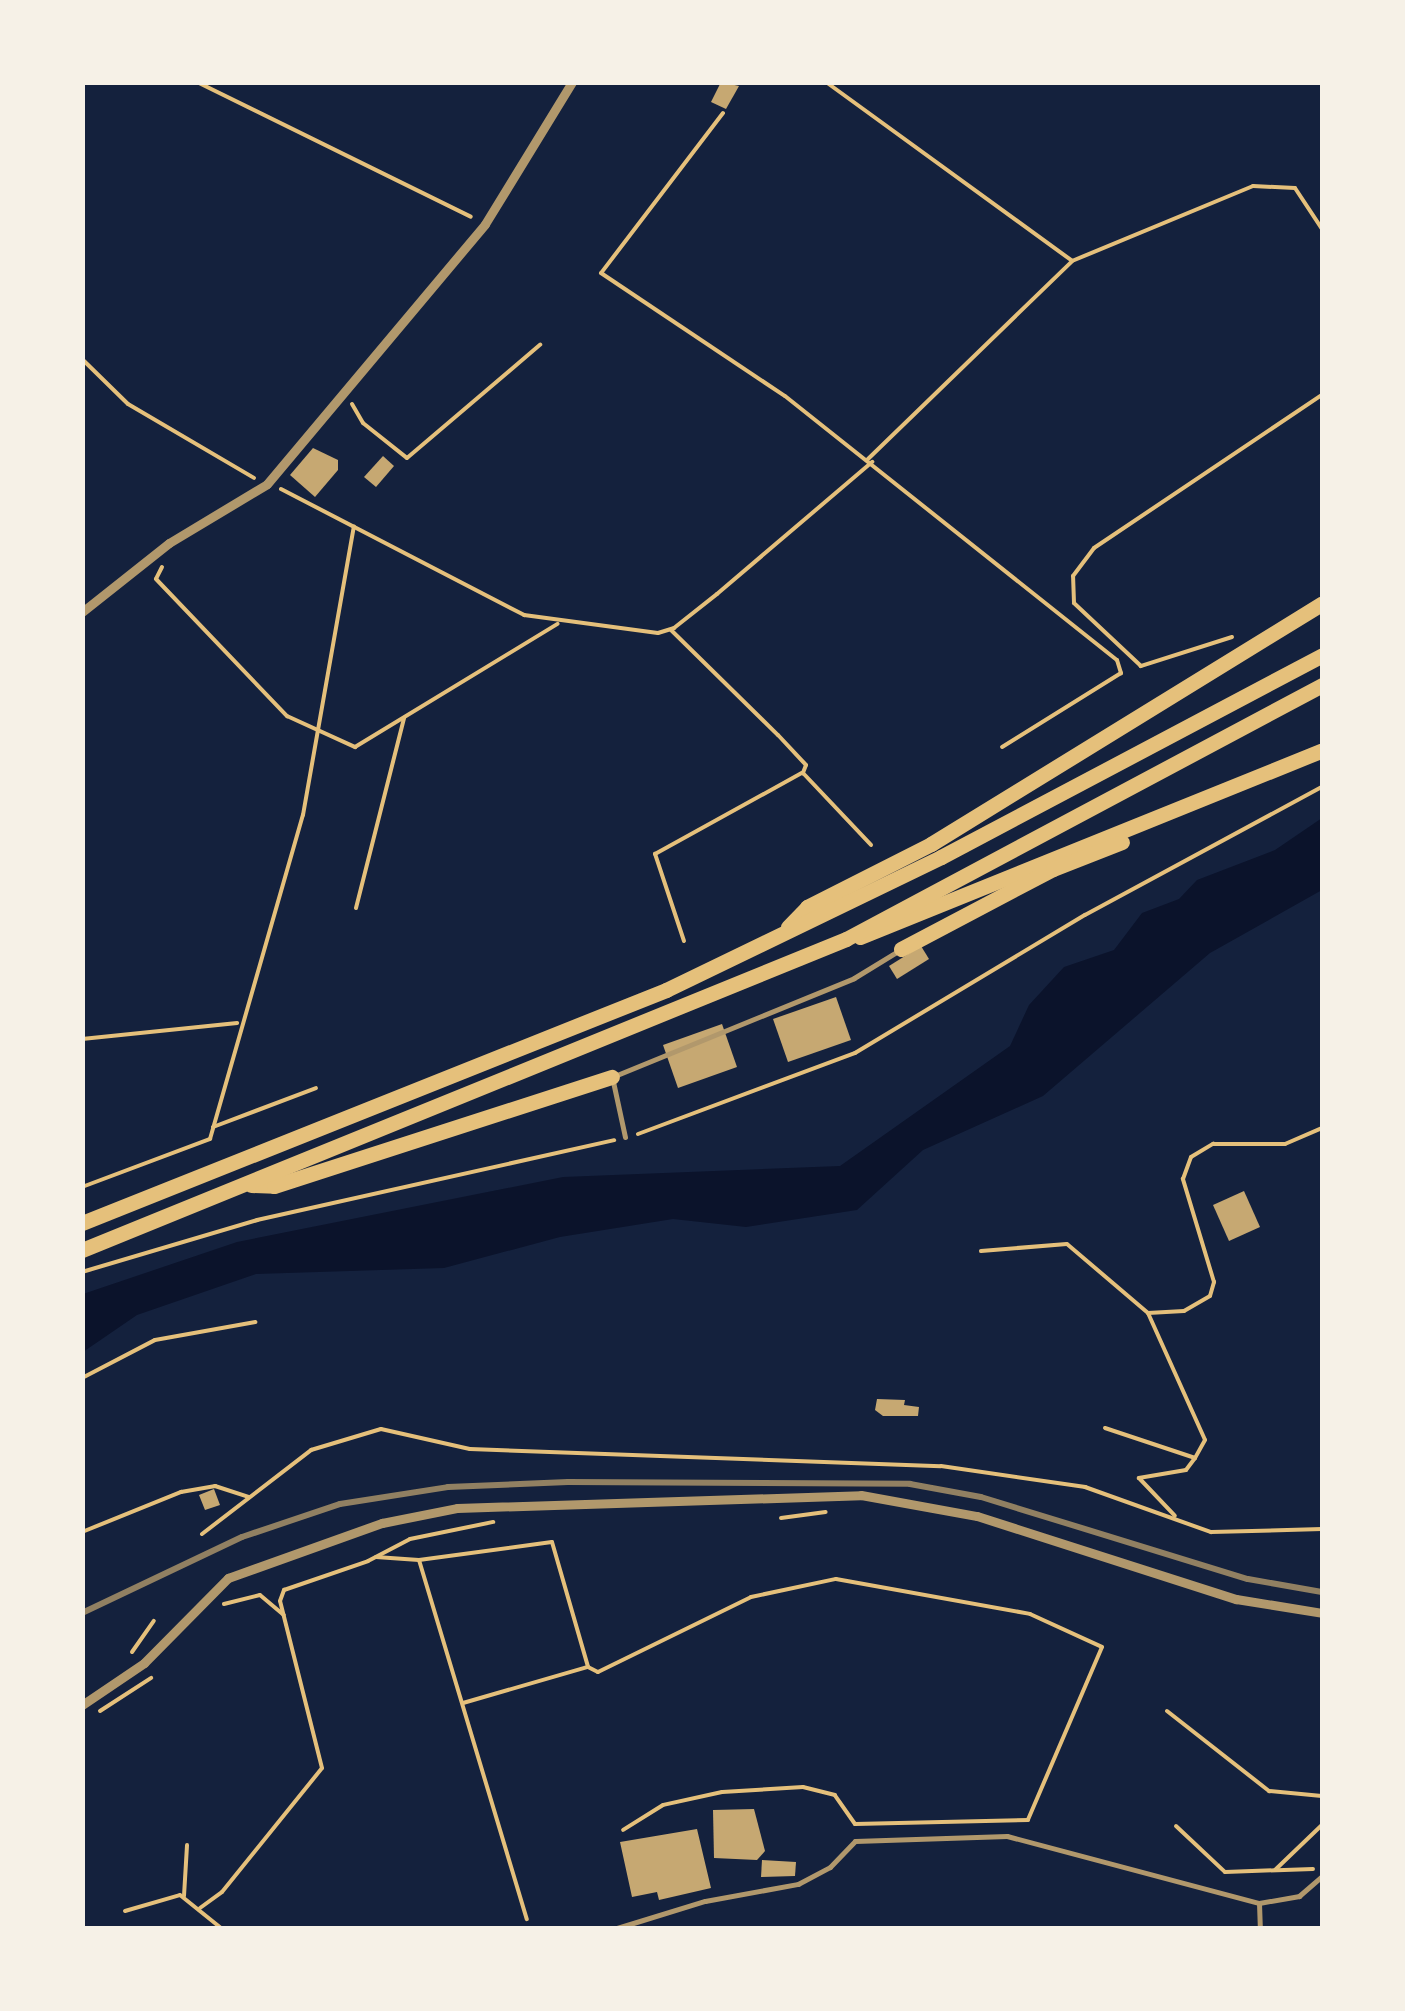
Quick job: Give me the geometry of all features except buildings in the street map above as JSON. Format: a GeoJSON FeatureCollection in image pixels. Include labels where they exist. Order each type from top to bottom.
{"type":"FeatureCollection","features":[{"type":"Feature","properties":{"kind":"highway"},"geometry":{"type":"LineString","coordinates":[[778,938],[807,907],[931,844],[1322,603]]}},
{"type":"Feature","properties":{"kind":"highway"},"geometry":{"type":"LineString","coordinates":[[82,1224],[649,996],[778,938],[1322,655]]}},
{"type":"Feature","properties":{"kind":"highway"},"geometry":{"type":"LineString","coordinates":[[82,1250],[846,939],[1322,686]]}},
{"type":"Feature","properties":{"kind":"highway"},"geometry":{"type":"LineString","coordinates":[[846,939],[879,934],[996,878],[1270,774],[1322,750]]}},
{"type":"Feature","properties":{"kind":"highway"},"geometry":{"type":"LineString","coordinates":[[900,949],[1053,869],[1253,791],[1270,774]]}},
{"type":"Feature","properties":{"kind":"highway"},"geometry":{"type":"LineString","coordinates":[[247,1185],[274,1186],[612,1077]]}},
{"type":"Feature","properties":{"kind":"street"},"geometry":{"type":"LineString","coordinates":[[82,612],[155,554],[267,484],[485,224],[572,82]]}},
{"type":"Feature","properties":{"kind":"street"},"geometry":{"type":"LineString","coordinates":[[82,1704],[144,1663],[228,1578],[421,1513],[747,1495],[889,1499],[977,1516],[1236,1600],[1322,1613]]}},
{"type":"Feature","properties":{"kind":"lane"},"geometry":{"type":"LineString","coordinates":[[625,1137],[612,1077],[854,978],[900,949]]}},
{"type":"Feature","properties":{"kind":"lane"},"geometry":{"type":"LineString","coordinates":[[617,1928],[719,1898],[798,1884],[830,1867],[856,1841],[1007,1836],[1260,1903],[1300,1896],[1322,1872]]}},
{"type":"Feature","properties":{"kind":"lane"},"geometry":{"type":"LineString","coordinates":[[1260,1903],[1260,1928]]}},
{"type":"Feature","properties":{"kind":"lane"},"geometry":{"type":"LineString","coordinates":[[529,1928],[574,1928]]}},
{"type":"Feature","properties":{"kind":"path"},"geometry":{"type":"LineString","coordinates":[[197,82],[485,224]]}},
{"type":"Feature","properties":{"kind":"path"},"geometry":{"type":"LineString","coordinates":[[826,82],[1072,261]]}},
{"type":"Feature","properties":{"kind":"path"},"geometry":{"type":"LineString","coordinates":[[723,113],[601,274],[870,460],[1060,608],[1122,668],[1002,747]]}},
{"type":"Feature","properties":{"kind":"path"},"geometry":{"type":"LineString","coordinates":[[671,630],[870,460],[1072,261],[1253,186],[1295,188],[1322,228]]}},
{"type":"Feature","properties":{"kind":"path"},"geometry":{"type":"LineString","coordinates":[[342,393],[362,423],[407,458],[540,346]]}},
{"type":"Feature","properties":{"kind":"path"},"geometry":{"type":"LineString","coordinates":[[82,359],[128,404],[267,484],[481,594],[557,624],[671,630],[806,765],[803,773],[655,854],[684,941]]}},
{"type":"Feature","properties":{"kind":"path"},"geometry":{"type":"LineString","coordinates":[[1237,634],[1142,666],[1074,603],[1072,576],[1094,548],[1322,395]]}},
{"type":"Feature","properties":{"kind":"path"},"geometry":{"type":"LineString","coordinates":[[82,1188],[210,1138],[239,1023],[303,815],[354,526]]}},
{"type":"Feature","properties":{"kind":"path"},"geometry":{"type":"LineString","coordinates":[[155,554],[163,568],[156,579],[288,716],[355,748],[557,624]]}},
{"type":"Feature","properties":{"kind":"path"},"geometry":{"type":"LineString","coordinates":[[356,908],[404,718]]}},
{"type":"Feature","properties":{"kind":"path"},"geometry":{"type":"LineString","coordinates":[[803,773],[871,844]]}},
{"type":"Feature","properties":{"kind":"path"},"geometry":{"type":"LineString","coordinates":[[82,1272],[257,1220],[516,1167],[738,1102],[854,1053],[1085,915],[1322,787]]}},
{"type":"Feature","properties":{"kind":"path"},"geometry":{"type":"LineString","coordinates":[[82,1040],[239,1023]]}},
{"type":"Feature","properties":{"kind":"path"},"geometry":{"type":"LineString","coordinates":[[213,1127],[316,1088]]}},
{"type":"Feature","properties":{"kind":"path"},"geometry":{"type":"LineString","coordinates":[[1148,1313],[1184,1311],[1210,1296],[1214,1282],[1183,1179],[1192,1158],[1213,1144],[1285,1144],[1322,1128]]}},
{"type":"Feature","properties":{"kind":"path"},"geometry":{"type":"LineString","coordinates":[[981,1251],[1067,1244],[1148,1313],[1205,1440],[1186,1470],[1139,1478],[1178,1520]]}},
{"type":"Feature","properties":{"kind":"path"},"geometry":{"type":"LineString","coordinates":[[82,1378],[155,1340],[256,1322]]}},
{"type":"Feature","properties":{"kind":"path"},"geometry":{"type":"LineString","coordinates":[[1105,1428],[1195,1458]]}},
{"type":"Feature","properties":{"kind":"path"},"geometry":{"type":"LineString","coordinates":[[202,1534],[248,1496],[333,1438],[381,1430],[483,1450],[940,1466],[1085,1487],[1211,1532],[1322,1529]]}},
{"type":"Feature","properties":{"kind":"path"},"geometry":{"type":"LineString","coordinates":[[82,1532],[180,1492],[215,1486],[248,1496]]}},
{"type":"Feature","properties":{"kind":"path"},"geometry":{"type":"LineString","coordinates":[[200,1908],[222,1892],[322,1768],[284,1616],[284,1590],[376,1557],[410,1539],[488,1524],[518,1506]]}},
{"type":"Feature","properties":{"kind":"path"},"geometry":{"type":"LineString","coordinates":[[376,1557],[418,1560],[552,1542],[588,1667]]}},
{"type":"Feature","properties":{"kind":"path"},"geometry":{"type":"LineString","coordinates":[[418,1560],[529,1928]]}},
{"type":"Feature","properties":{"kind":"path"},"geometry":{"type":"LineString","coordinates":[[462,1703],[588,1667],[598,1672],[752,1597],[836,1579],[1030,1614],[1102,1646],[1028,1820],[855,1824],[835,1795],[803,1787],[722,1792],[662,1805],[623,1830]]}},
{"type":"Feature","properties":{"kind":"path"},"geometry":{"type":"LineString","coordinates":[[219,1608],[235,1596],[260,1594],[284,1616]]}},
{"type":"Feature","properties":{"kind":"path"},"geometry":{"type":"LineString","coordinates":[[95,1713],[162,1666]]}},
{"type":"Feature","properties":{"kind":"path"},"geometry":{"type":"LineString","coordinates":[[1167,1711],[1269,1791],[1322,1796]]}},
{"type":"Feature","properties":{"kind":"path"},"geometry":{"type":"LineString","coordinates":[[1275,1870],[1322,1825]]}},
{"type":"Feature","properties":{"kind":"path"},"geometry":{"type":"LineString","coordinates":[[1176,1826],[1225,1872],[1322,1872]]}},
{"type":"Feature","properties":{"kind":"path"},"geometry":{"type":"LineString","coordinates":[[184,1896],[187,1845]]}},
{"type":"Feature","properties":{"kind":"path"},"geometry":{"type":"LineString","coordinates":[[184,1896],[221,1928]]}},
{"type":"Feature","properties":{"kind":"path"},"geometry":{"type":"LineString","coordinates":[[125,1911],[184,1896]]}},
{"type":"Feature","properties":{"kind":"water"},"geometry":{"type":"Polygon","coordinates":[[[1322,818],[1322,890],[1210,953],[1043,1096],[923,1150],[857,1210],[746,1227],[673,1219],[560,1237],[444,1268],[256,1274],[137,1315],[83,1352],[83,1294],[237,1242],[563,1177],[840,1166],[1010,1046],[1029,1005],[1064,967],[1114,950],[1142,913],[1179,899],[1197,880],[1275,850],[1322,818]]]}},
{"type":"Feature","properties":{"kind":"railway"},"geometry":{"type":"LineString","coordinates":[[82,1613],[242,1537],[340,1504],[448,1487],[568,1482],[910,1484],[981,1497],[1248,1579],[1322,1592]]}}]}
